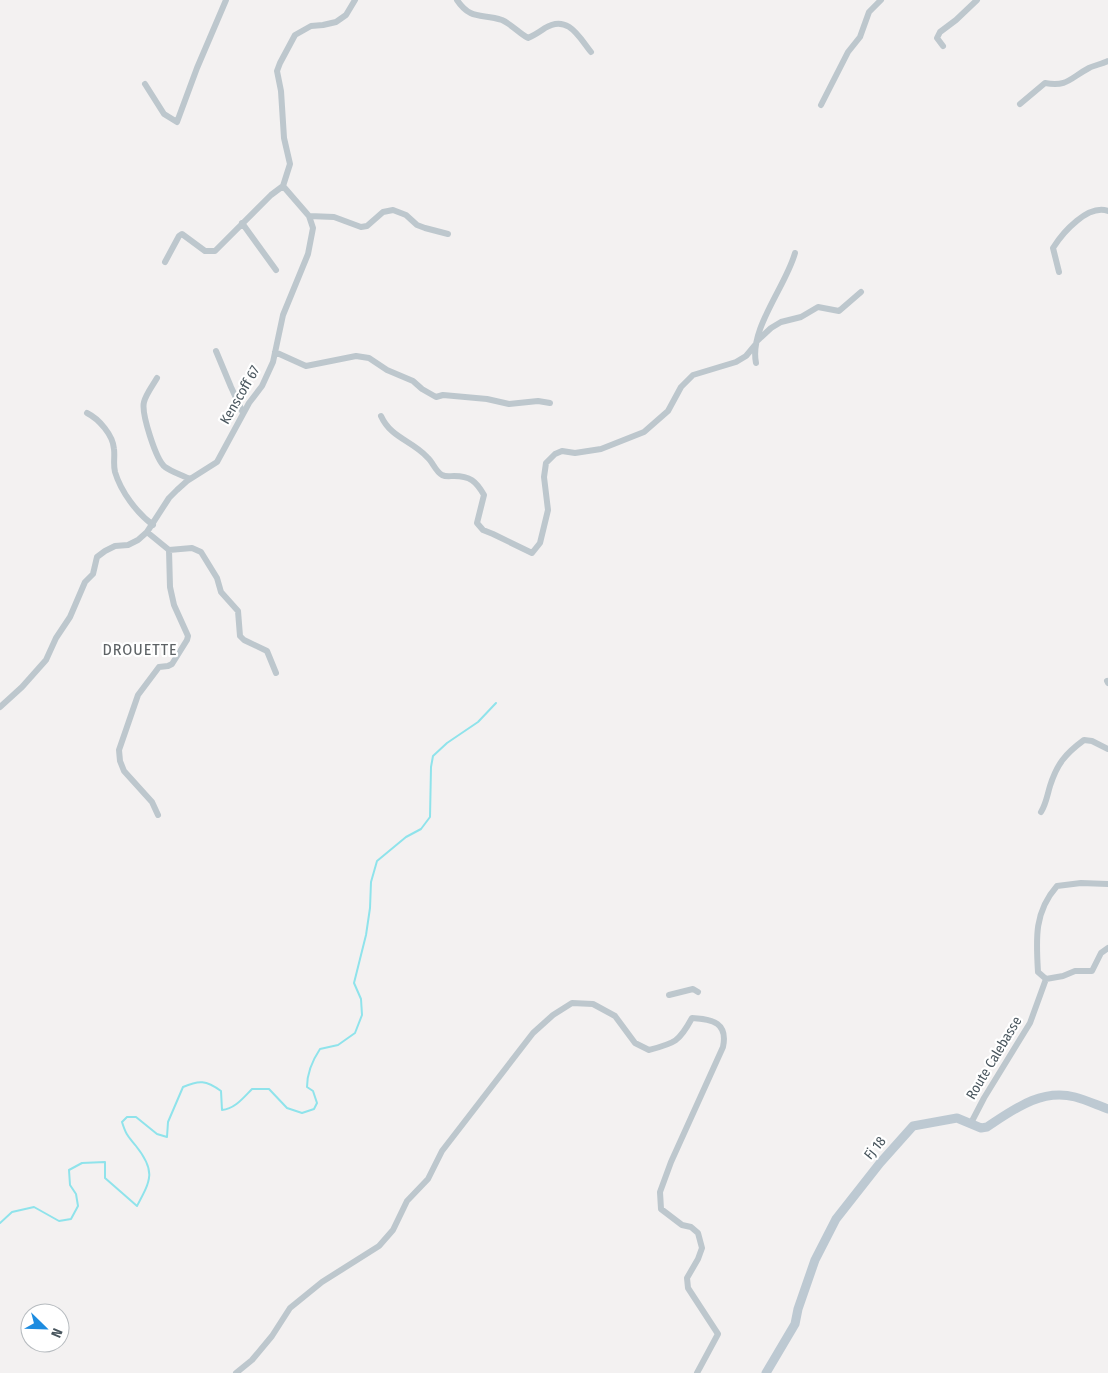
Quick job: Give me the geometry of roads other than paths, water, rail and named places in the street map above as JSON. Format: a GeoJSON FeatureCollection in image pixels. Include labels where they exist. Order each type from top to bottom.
{"type":"FeatureCollection","features":[{"type":"Feature","properties":{"kind":"street"},"geometry":{"type":"LineString","coordinates":[[145,84],[164,114],[177,122],[197,68],[226,0]]}},
{"type":"Feature","properties":{"kind":"street"},"geometry":{"type":"LineString","coordinates":[[165,262],[181,235],[185,235],[198,247],[208,252],[215,250],[271,195],[283,186],[290,164],[284,138],[281,91],[277,71],[280,63],[295,34],[312,26],[336,22],[346,15],[355,0]]}},
{"type":"Feature","properties":{"kind":"street"},"geometry":{"type":"LineString","coordinates":[[457,0],[464,10],[475,15],[503,20],[528,38],[555,24],[565,23],[591,52]]}},
{"type":"Feature","properties":{"kind":"street"},"geometry":{"type":"LineString","coordinates":[[821,105],[848,52],[860,37],[870,12],[881,0]]}},
{"type":"Feature","properties":{"kind":"street"},"geometry":{"type":"LineString","coordinates":[[943,46],[937,38],[940,32],[977,0]]}},
{"type":"Feature","properties":{"kind":"street"},"geometry":{"type":"LineString","coordinates":[[1020,104],[1044,83],[1057,85],[1064,83],[1091,67],[1108,61]]}},
{"type":"Feature","properties":{"kind":"street"},"geometry":{"type":"LineString","coordinates":[[283,186],[309,216],[334,217],[361,228],[367,226],[384,212],[392,210],[406,215],[417,225],[448,234]]}},
{"type":"Feature","properties":{"kind":"street"},"geometry":{"type":"LineString","coordinates":[[1059,272],[1053,248],[1059,239],[1079,219],[1093,211],[1101,208],[1108,211]]}},
{"type":"Feature","properties":{"kind":"street","name":"Kenscoff 67"},"geometry":{"type":"LineString","coordinates":[[0,707],[46,660],[56,638],[70,617],[86,582],[93,574],[96,557],[105,550],[115,546],[128,545],[138,540],[148,532],[169,498],[190,479],[217,462],[243,413],[262,386],[273,362],[283,315],[308,254],[313,228],[309,216]]}},
{"type":"Feature","properties":{"kind":"street"},"geometry":{"type":"LineString","coordinates":[[242,223],[276,270]]}},
{"type":"Feature","properties":{"kind":"street"},"geometry":{"type":"LineString","coordinates":[[756,363],[754,353],[756,342],[795,253]]}},
{"type":"Feature","properties":{"kind":"street"},"geometry":{"type":"LineString","coordinates":[[381,416],[389,430],[418,448],[433,462],[440,474],[463,476],[474,480],[484,495],[477,524],[483,530],[532,553],[540,543],[548,510],[544,477],[546,463],[555,454],[562,451],[575,453],[601,448],[644,432],[668,411],[681,387],[693,375],[736,362],[746,356],[756,342],[771,328],[781,322],[801,317],[818,307],[838,311],[861,292]]}},
{"type":"Feature","properties":{"kind":"street"},"geometry":{"type":"LineString","coordinates":[[216,351],[230,387],[243,413]]}},
{"type":"Feature","properties":{"kind":"street"},"geometry":{"type":"LineString","coordinates":[[275,352],[306,366],[356,356],[369,358],[386,370],[413,381],[436,397],[443,395],[480,398],[509,404],[538,401],[550,403]]}},
{"type":"Feature","properties":{"kind":"street"},"geometry":{"type":"LineString","coordinates":[[157,378],[144,399],[143,408],[147,426],[164,466],[190,479]]}},
{"type":"Feature","properties":{"kind":"street"},"geometry":{"type":"LineString","coordinates":[[87,414],[92,416],[106,430],[114,446],[113,464],[116,474],[133,506],[141,516],[153,525]]}},
{"type":"Feature","properties":{"kind":"street"},"geometry":{"type":"LineString","coordinates":[[148,532],[169,550],[192,548],[201,552],[217,578],[221,592],[238,612],[240,636],[244,640],[267,651],[276,673]]}},
{"type":"Feature","properties":{"kind":"street"},"geometry":{"type":"LineString","coordinates":[[158,816],[152,802],[124,771],[120,761],[119,750],[138,695],[158,667],[172,664],[187,640],[188,632],[174,605],[170,587],[169,550]]}},
{"type":"Feature","properties":{"kind":"street"},"geometry":{"type":"LineString","coordinates":[[1041,812],[1047,801],[1056,769],[1071,748],[1084,740],[1092,741],[1108,749]]}},
{"type":"Feature","properties":{"kind":"street"},"geometry":{"type":"LineString","coordinates":[[1108,884],[1081,883],[1057,886],[1050,894],[1043,907],[1036,942],[1038,972],[1046,979],[1063,976],[1075,971],[1092,971],[1101,953],[1108,948]]}},
{"type":"Feature","properties":{"kind":"street","name":"Route Calebasse"},"geometry":{"type":"LineString","coordinates":[[971,1123],[984,1098],[1030,1023],[1046,979]]}},
{"type":"Feature","properties":{"kind":"street"},"geometry":{"type":"LineString","coordinates":[[669,995],[693,988],[698,992]]}},
{"type":"Feature","properties":{"kind":"street"},"geometry":{"type":"LineString","coordinates":[[236,1373],[252,1360],[272,1336],[290,1308],[322,1282],[379,1246],[393,1230],[408,1201],[428,1179],[442,1150],[533,1033],[553,1014],[572,1003],[593,1004],[615,1016],[635,1042],[649,1050],[672,1044],[677,1040],[692,1018],[713,1021],[724,1030],[724,1047],[671,1162],[660,1192],[661,1209],[682,1226],[691,1227],[698,1233],[702,1248],[687,1278],[688,1288],[718,1334],[697,1373]]}},
{"type":"Feature","properties":{"kind":"street","name":"Fj 18"},"geometry":{"type":"LineString","coordinates":[[766,1373],[795,1324],[798,1309],[815,1260],[836,1219],[880,1163],[913,1126],[956,1118],[981,1128],[987,1127],[1024,1103],[1051,1096],[1074,1096],[1108,1109]]}},
{"type":"Feature","properties":{"kind":"waterway"},"geometry":{"type":"LineString","coordinates":[[0,1223],[12,1212],[34,1207],[59,1221],[71,1219],[78,1206],[76,1194],[70,1185],[69,1170],[82,1163],[105,1162],[105,1178],[137,1206],[146,1189],[149,1169],[147,1162],[126,1133],[122,1122],[127,1117],[136,1117],[157,1134],[167,1137],[168,1122],[183,1087],[198,1082],[211,1085],[221,1091],[222,1110],[235,1105],[252,1089],[269,1089],[287,1108],[302,1113],[314,1109],[317,1103],[313,1091],[307,1087],[310,1067],[320,1049],[338,1045],[355,1033],[362,1015],[361,999],[354,983],[366,935],[371,882],[377,861],[406,837],[421,829],[430,817],[433,756],[447,743],[478,722],[496,703]]}},
{"type":"Feature","properties":{"kind":"district","name":"DROUETTE"},"geometry":{"type":"Point","coordinates":[140,649]}}]}
